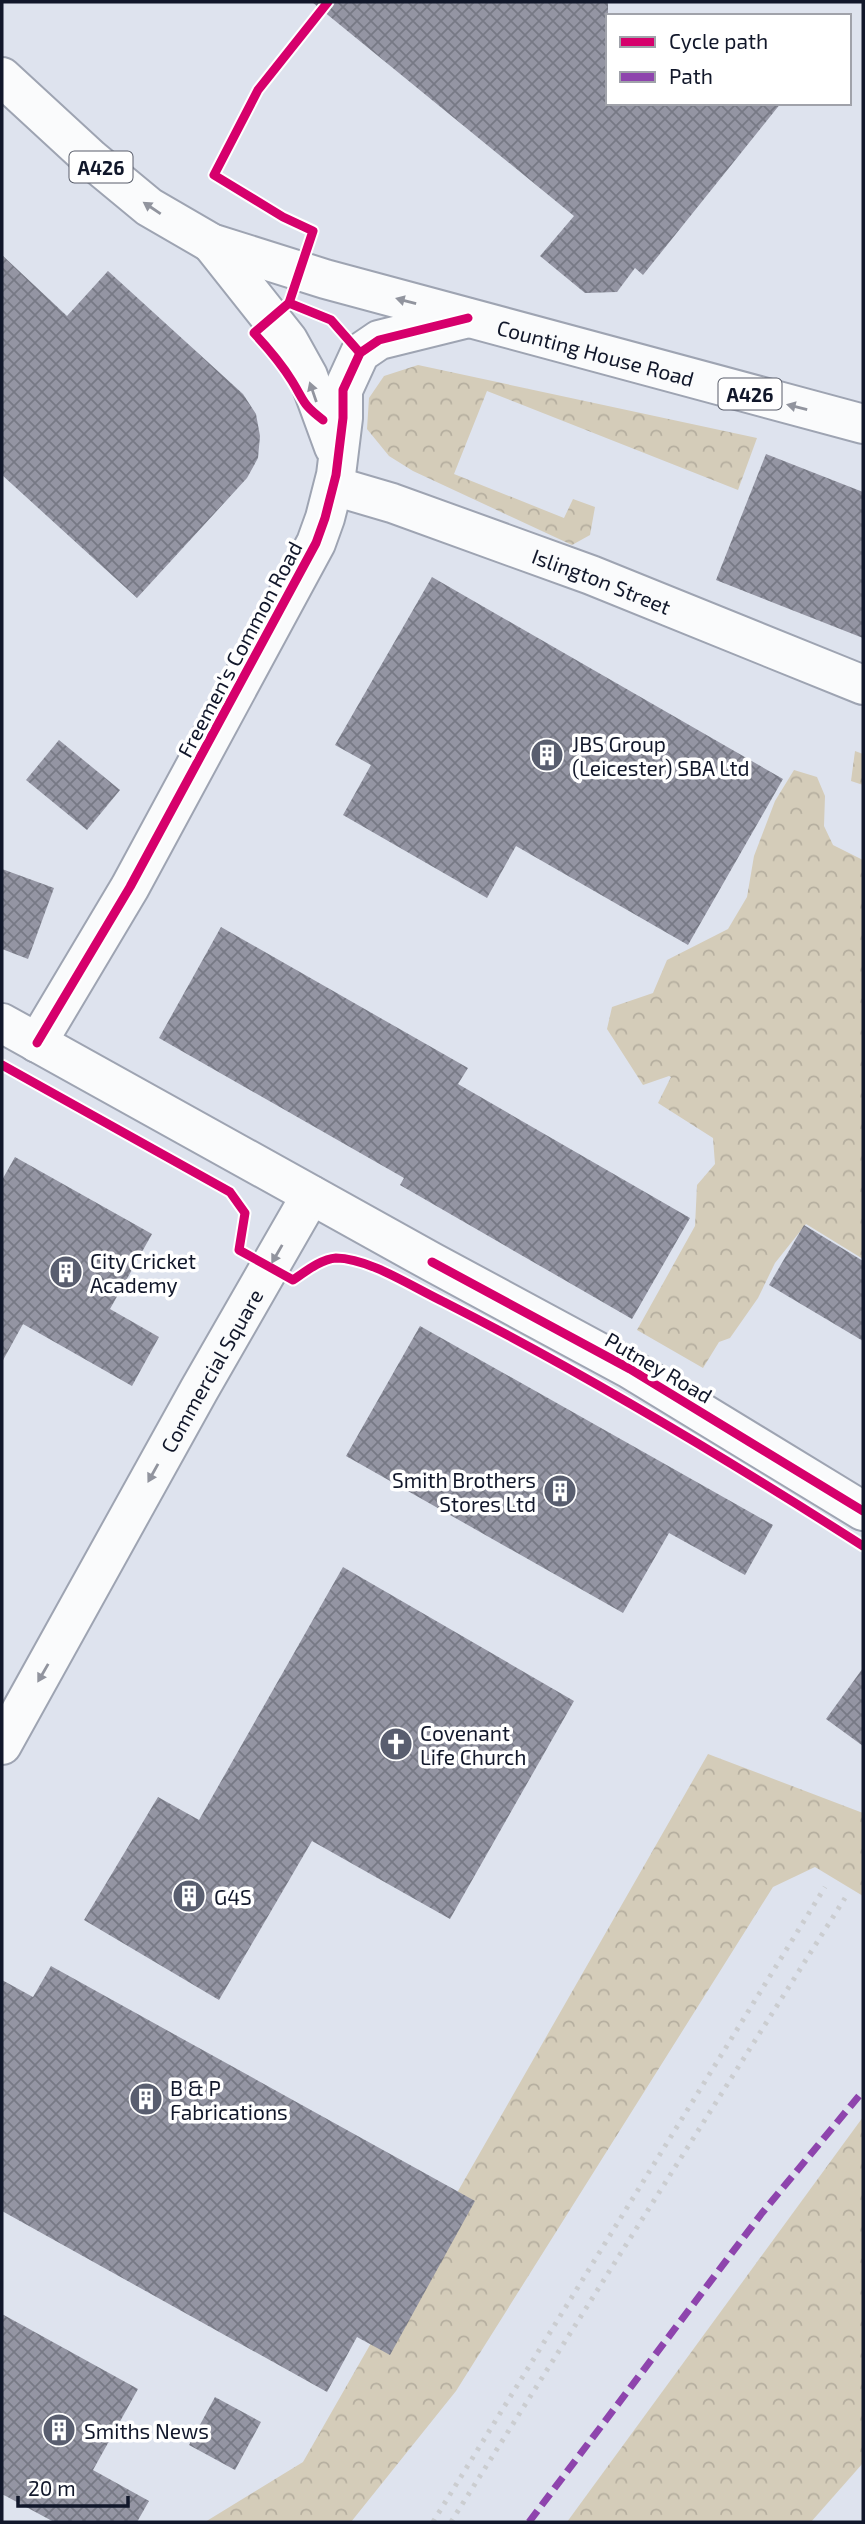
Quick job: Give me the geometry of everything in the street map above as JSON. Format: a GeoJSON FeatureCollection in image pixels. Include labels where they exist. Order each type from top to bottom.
{"type":"FeatureCollection","features":[{"type":"Feature","properties":{"kind":"street","name":"A426"},"geometry":{"type":"LineString","coordinates":[[2,77],[91,159],[149,207],[211,243]]}},
{"type":"Feature","properties":{"kind":"street","name":"Counting House Road"},"geometry":{"type":"LineString","coordinates":[[211,243],[300,272],[863,424]]}},
{"type":"Feature","properties":{"kind":"street"},"geometry":{"type":"LineString","coordinates":[[211,243],[288,340],[308,376],[336,470]]}},
{"type":"Feature","properties":{"kind":"street","name":"Freemen's Common Road"},"geometry":{"type":"LineString","coordinates":[[37,1043],[130,887],[316,543],[336,470],[343,418],[343,390],[360,353],[379,340],[468,318]]}},
{"type":"Feature","properties":{"kind":"street","name":"Islington Street"},"geometry":{"type":"LineString","coordinates":[[336,470],[392,503],[591,575],[863,685]]}},
{"type":"Feature","properties":{"kind":"street"},"geometry":{"type":"LineString","coordinates":[[2,1023],[311,1195]]}},
{"type":"Feature","properties":{"kind":"street","name":"Putney Road"},"geometry":{"type":"LineString","coordinates":[[311,1195],[630,1369],[863,1511]]}},
{"type":"Feature","properties":{"kind":"street","name":"Commercial Square"},"geometry":{"type":"LineString","coordinates":[[2,1745],[199,1390],[311,1195]]}},
{"type":"Feature","properties":{"kind":"green space"},"geometry":{"type":"Polygon","coordinates":[[[418,365],[757,438],[738,490],[487,391],[454,474],[564,518],[573,499],[595,507],[590,535],[572,545],[413,471],[389,456],[367,429],[369,398],[384,376],[418,365]]]}},
{"type":"Feature","properties":{"kind":"green space"},"geometry":{"type":"Polygon","coordinates":[[[855,751],[863,754],[863,785],[851,781],[855,751]]]}},
{"type":"Feature","properties":{"kind":"green space"},"geometry":{"type":"Polygon","coordinates":[[[794,770],[817,777],[825,796],[824,826],[833,845],[863,860],[863,1259],[806,1224],[775,1263],[758,1298],[730,1338],[719,1342],[703,1368],[637,1330],[695,1226],[697,1185],[715,1164],[713,1138],[658,1103],[671,1077],[643,1085],[607,1029],[612,1007],[653,993],[667,960],[728,929],[747,897],[754,856],[775,801],[794,770]]]}},
{"type":"Feature","properties":{"kind":"green space"},"geometry":{"type":"Polygon","coordinates":[[[708,1754],[863,1813],[863,1896],[815,1867],[773,1887],[456,2391],[351,2522],[205,2522],[303,2462],[708,1754]]]}},
{"type":"Feature","properties":{"kind":"green space"},"geometry":{"type":"Polygon","coordinates":[[[863,2117],[863,2463],[811,2522],[567,2522],[863,2117]]]}},
{"type":"Feature","properties":{"kind":"building"},"geometry":{"type":"Polygon","coordinates":[[[312,2],[608,2],[606,105],[779,105],[643,275],[635,268],[617,292],[585,293],[540,256],[574,216],[312,2]]]}},
{"type":"Feature","properties":{"kind":"building"},"geometry":{"type":"Polygon","coordinates":[[[2,255],[67,316],[108,271],[243,394],[256,414],[260,436],[258,458],[247,478],[137,598],[2,475],[2,255]]]}},
{"type":"Feature","properties":{"kind":"building"},"geometry":{"type":"Polygon","coordinates":[[[766,454],[863,492],[863,638],[716,580],[766,454]]]}},
{"type":"Feature","properties":{"kind":"building","name":"JBS Group (Leicester) SBA Ltd"},"geometry":{"type":"Polygon","coordinates":[[[432,577],[783,779],[688,945],[516,846],[487,898],[343,815],[371,765],[335,745],[432,577]]]}},
{"type":"Feature","properties":{"kind":"building"},"geometry":{"type":"Polygon","coordinates":[[[59,740],[120,790],[87,830],[26,780],[59,740]]]}},
{"type":"Feature","properties":{"kind":"building"},"geometry":{"type":"Polygon","coordinates":[[[2,869],[54,888],[28,959],[2,949],[2,869]]]}},
{"type":"Feature","properties":{"kind":"building"},"geometry":{"type":"Polygon","coordinates":[[[221,927],[468,1068],[458,1084],[690,1218],[632,1319],[400,1185],[404,1178],[159,1038],[221,927]]]}},
{"type":"Feature","properties":{"kind":"building","name":"City Cricket Academy"},"geometry":{"type":"Polygon","coordinates":[[[15,1157],[152,1234],[110,1309],[159,1337],[132,1386],[23,1324],[2,1362],[2,1180],[15,1157]]]}},
{"type":"Feature","properties":{"kind":"building"},"geometry":{"type":"Polygon","coordinates":[[[804,1225],[863,1261],[863,1341],[769,1285],[804,1225]]]}},
{"type":"Feature","properties":{"kind":"building","name":"Smith Brothers Stores Ltd"},"geometry":{"type":"Polygon","coordinates":[[[420,1326],[773,1525],[745,1575],[669,1533],[623,1613],[346,1456],[420,1326]]]}},
{"type":"Feature","properties":{"kind":"building","name":"Covenant Life Church"},"geometry":{"type":"Polygon","coordinates":[[[343,1567],[574,1701],[450,1919],[312,1841],[219,2000],[84,1920],[158,1797],[199,1820],[343,1567]]]}},
{"type":"Feature","properties":{"kind":"building"},"geometry":{"type":"Polygon","coordinates":[[[863,1668],[863,1746],[826,1719],[863,1668]]]}},
{"type":"Feature","properties":{"kind":"building","name":"B & P Fabrications"},"geometry":{"type":"Polygon","coordinates":[[[51,1966],[475,2201],[390,2355],[357,2337],[327,2392],[2,2211],[2,1980],[33,1997],[51,1966]]]}},
{"type":"Feature","properties":{"kind":"building","name":"Smiths News"},"geometry":{"type":"Polygon","coordinates":[[[2,2314],[138,2389],[93,2470],[149,2501],[137,2522],[54,2522],[2,2494],[2,2314]]]}},
{"type":"Feature","properties":{"kind":"building"},"geometry":{"type":"Polygon","coordinates":[[[215,2397],[261,2422],[235,2470],[189,2445],[215,2397]]]}},
{"type":"Feature","properties":{"kind":"railway"},"geometry":{"type":"LineString","coordinates":[[433,2522],[825,1887]]}},
{"type":"Feature","properties":{"kind":"railway"},"geometry":{"type":"LineString","coordinates":[[451,2522],[845,1898]]}},
{"type":"Feature","properties":{"kind":"marked path"},"geometry":{"type":"LineString","coordinates":[[529,2522],[762,2213],[863,2091]]}},
{"type":"Feature","properties":{"kind":"cycle path"},"geometry":{"type":"LineString","coordinates":[[323,420],[307,406],[283,368],[254,333],[289,303],[313,231],[283,217],[214,175],[258,90],[328,2]]}},
{"type":"Feature","properties":{"kind":"cycle path"},"geometry":{"type":"LineString","coordinates":[[289,303],[331,320],[360,353]]}},
{"type":"Feature","properties":{"kind":"cycle path"},"geometry":{"type":"LineString","coordinates":[[37,1043],[130,887],[316,543],[336,475],[343,418],[343,390],[360,353],[379,340],[468,318]]}},
{"type":"Feature","properties":{"kind":"cycle path"},"geometry":{"type":"LineString","coordinates":[[2,1065],[230,1192],[245,1213],[239,1250],[293,1280],[319,1263],[336,1258],[363,1263],[391,1275],[604,1388],[863,1546]]}},
{"type":"Feature","properties":{"kind":"cycle path"},"geometry":{"type":"LineString","coordinates":[[432,1262],[630,1369],[863,1511]]}},
{"type":"Feature","properties":{"kind":"place","name":"JBS Group (Leicester) SBA Ltd"},"geometry":{"type":"Point","coordinates":[547,755]}},
{"type":"Feature","properties":{"kind":"place","name":"City Cricket Academy"},"geometry":{"type":"Point","coordinates":[66,1272]}},
{"type":"Feature","properties":{"kind":"place","name":"Smith Brothers Stores Ltd"},"geometry":{"type":"Point","coordinates":[560,1491]}},
{"type":"Feature","properties":{"kind":"place","name":"Covenant Life Church"},"geometry":{"type":"Point","coordinates":[396,1744]}},
{"type":"Feature","properties":{"kind":"place","name":"G4S"},"geometry":{"type":"Point","coordinates":[189,1896]}},
{"type":"Feature","properties":{"kind":"place","name":"B & P Fabrications"},"geometry":{"type":"Point","coordinates":[146,2099]}},
{"type":"Feature","properties":{"kind":"place","name":"Smiths News"},"geometry":{"type":"Point","coordinates":[59,2430]}}]}
